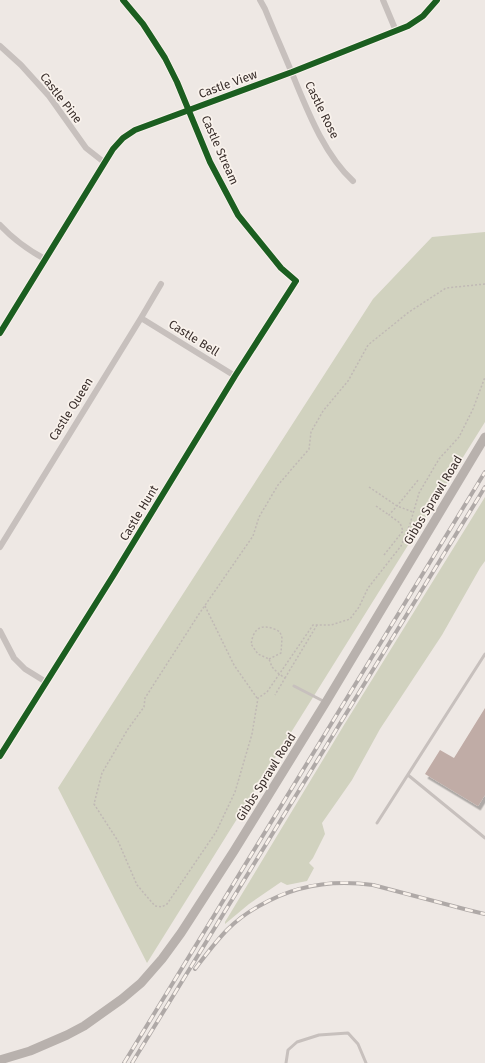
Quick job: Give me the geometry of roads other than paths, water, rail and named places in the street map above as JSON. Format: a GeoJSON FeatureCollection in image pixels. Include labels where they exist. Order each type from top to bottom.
{"type":"FeatureCollection","features":[{"type":"Feature","properties":{"kind":"main road","name":"Gibbs Sprawl Road"},"geometry":{"type":"LineString","coordinates":[[0,1060],[30,1051],[84,1026],[122,999],[141,983],[162,959],[181,933],[227,862],[326,702],[485,437]]}},
{"type":"Feature","properties":{"kind":"street","name":"Castle Stream"},"geometry":{"type":"LineString","coordinates":[[123,0],[143,24],[165,58],[178,82],[210,162],[238,215],[281,268],[296,281]]}},
{"type":"Feature","properties":{"kind":"street","name":"Castle Rose"},"geometry":{"type":"LineString","coordinates":[[260,0],[308,112],[340,167],[353,181]]}},
{"type":"Feature","properties":{"kind":"street"},"geometry":{"type":"LineString","coordinates":[[383,0],[396,31]]}},
{"type":"Feature","properties":{"kind":"street","name":"Castle View"},"geometry":{"type":"LineString","coordinates":[[0,333],[104,163],[122,138],[131,132],[292,72],[408,26],[423,16],[437,0]]}},
{"type":"Feature","properties":{"kind":"street","name":"Castle Pine"},"geometry":{"type":"LineString","coordinates":[[0,46],[21,65],[48,96],[86,148],[104,163]]}},
{"type":"Feature","properties":{"kind":"street"},"geometry":{"type":"LineString","coordinates":[[0,225],[16,240],[32,252],[45,259]]}},
{"type":"Feature","properties":{"kind":"street","name":"Castle Hunt"},"geometry":{"type":"LineString","coordinates":[[0,756],[114,576],[235,376],[296,281]]}},
{"type":"Feature","properties":{"kind":"street","name":"Castle Queen"},"geometry":{"type":"LineString","coordinates":[[0,546],[161,284]]}},
{"type":"Feature","properties":{"kind":"street","name":"Castle Bell"},"geometry":{"type":"LineString","coordinates":[[141,318],[235,376]]}},
{"type":"Feature","properties":{"kind":"street"},"geometry":{"type":"LineString","coordinates":[[0,631],[14,658],[25,669],[46,682]]}},
{"type":"Feature","properties":{"kind":"lane"},"geometry":{"type":"LineString","coordinates":[[377,823],[485,654]]}},
{"type":"Feature","properties":{"kind":"lane"},"geometry":{"type":"LineString","coordinates":[[294,686],[326,702]]}},
{"type":"Feature","properties":{"kind":"lane"},"geometry":{"type":"LineString","coordinates":[[408,775],[485,838]]}},
{"type":"Feature","properties":{"kind":"lane"},"geometry":{"type":"LineString","coordinates":[[286,1063],[288,1050],[297,1042],[319,1035],[348,1033],[358,1044],[366,1063]]}},
{"type":"Feature","properties":{"kind":"railway"},"geometry":{"type":"LineString","coordinates":[[124,1063],[485,472]]}},
{"type":"Feature","properties":{"kind":"railway"},"geometry":{"type":"LineString","coordinates":[[132,1063],[485,487]]}},
{"type":"Feature","properties":{"kind":"railway"},"geometry":{"type":"LineString","coordinates":[[195,969],[235,922],[255,908],[273,899],[286,893],[314,885],[328,883],[358,883],[373,885],[485,914]]}}]}
